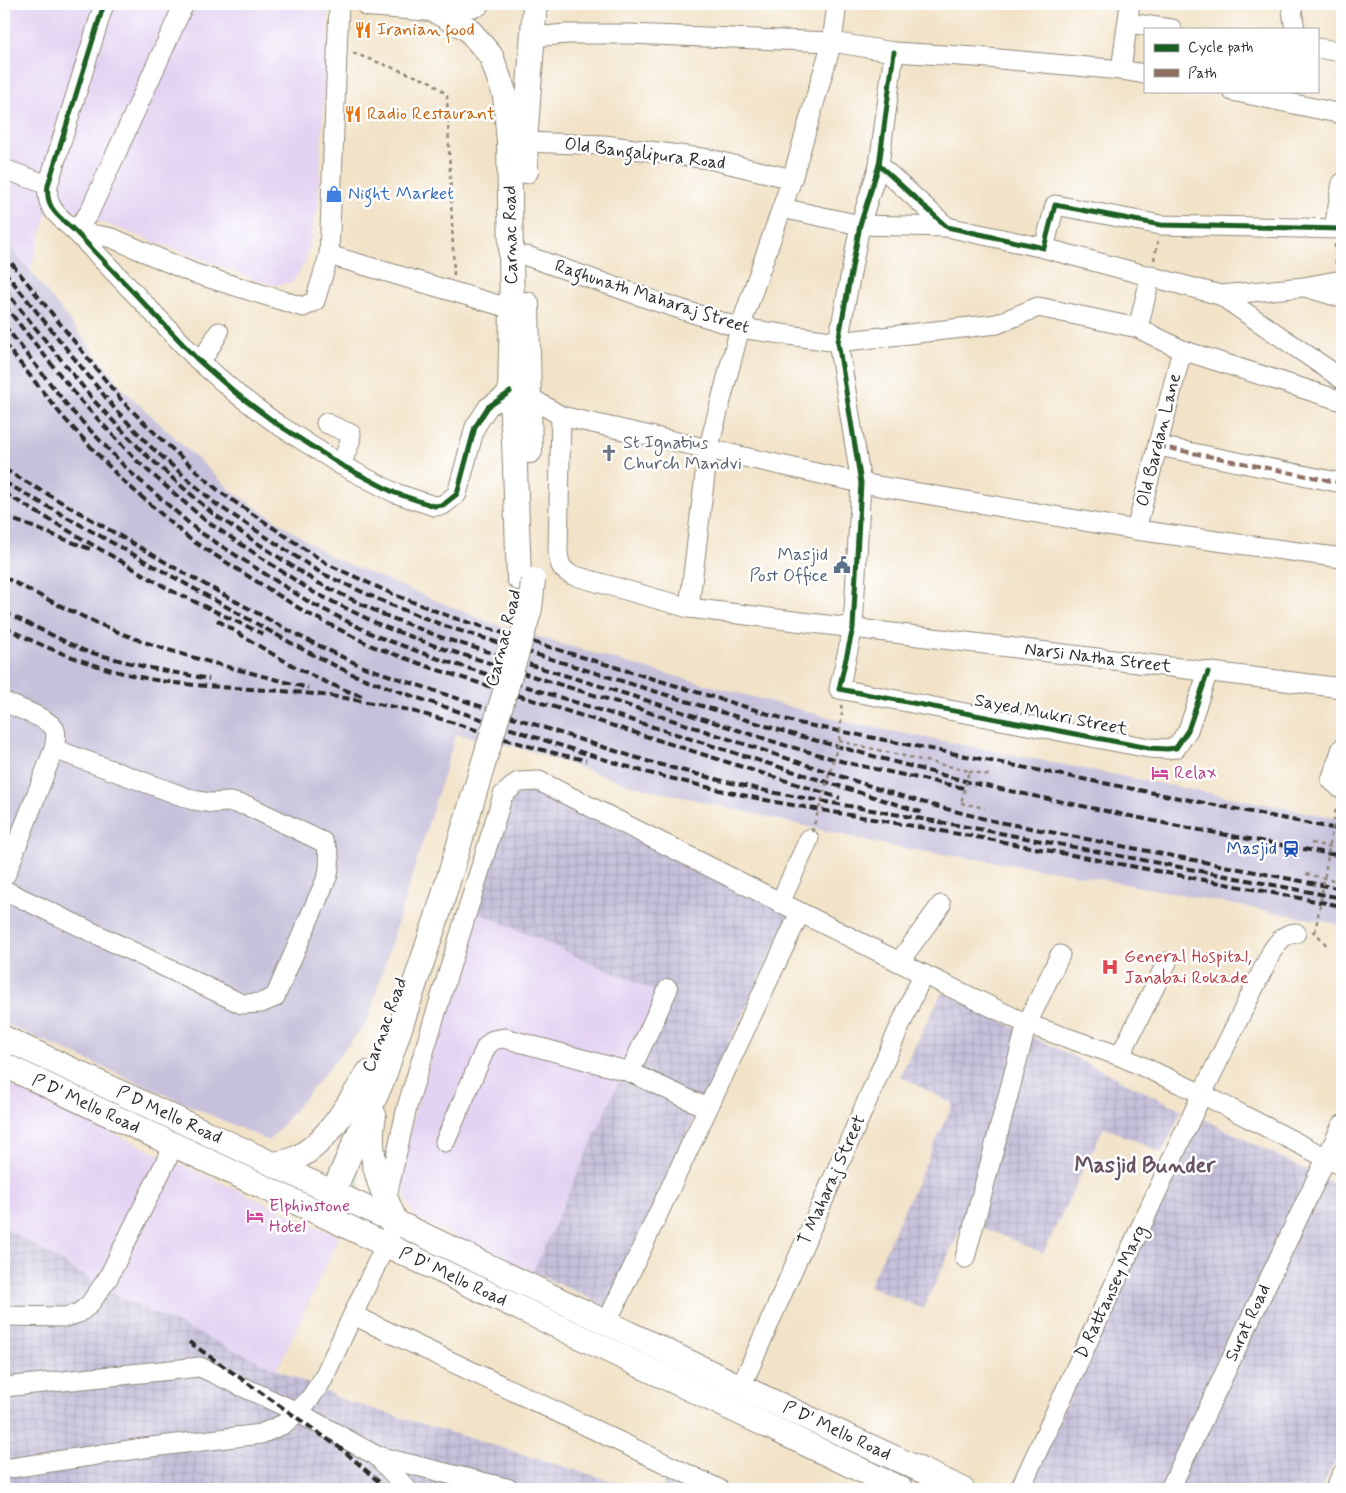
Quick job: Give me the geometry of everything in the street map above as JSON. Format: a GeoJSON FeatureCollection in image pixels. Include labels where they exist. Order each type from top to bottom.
{"type":"FeatureCollection","features":[{"type":"Feature","properties":{"kind":"main road"},"geometry":{"type":"LineString","coordinates":[[368,4],[438,6],[477,4]]}},
{"type":"Feature","properties":{"kind":"main road","name":"Carnac Road"},"geometry":{"type":"LineString","coordinates":[[316,1211],[375,1076],[432,912],[516,606],[526,579],[514,440],[519,394],[527,256],[526,142],[535,4]]}},
{"type":"Feature","properties":{"kind":"main road","name":"Carnac Road"},"geometry":{"type":"LineString","coordinates":[[438,6],[468,29],[491,56],[505,95],[509,142],[512,309],[519,394]]}},
{"type":"Feature","properties":{"kind":"main road","name":"P D Mello Road"},"geometry":{"type":"LineString","coordinates":[[4,1038],[326,1189]]}},
{"type":"Feature","properties":{"kind":"main road","name":"P D' Mello Road"},"geometry":{"type":"LineString","coordinates":[[4,1066],[316,1211],[901,1489]]}},
{"type":"Feature","properties":{"kind":"main road"},"geometry":{"type":"LineString","coordinates":[[375,1076],[372,1152],[376,1174],[396,1222]]}},
{"type":"Feature","properties":{"kind":"main road"},"geometry":{"type":"LineString","coordinates":[[273,1164],[292,1160],[308,1150],[326,1133],[375,1076]]}},
{"type":"Feature","properties":{"kind":"main road","name":"P D' Mello Road"},"geometry":{"type":"LineString","coordinates":[[326,1189],[741,1387],[962,1489]]}},
{"type":"Feature","properties":{"kind":"street"},"geometry":{"type":"LineString","coordinates":[[104,4],[48,185],[47,196],[49,204],[197,359],[277,424],[341,465],[395,493],[434,506],[443,505],[457,494],[475,427],[488,407],[519,394],[561,416],[860,483],[1136,530],[1342,558]]}},
{"type":"Feature","properties":{"kind":"street"},"geometry":{"type":"LineString","coordinates":[[74,231],[89,214],[184,4]]}},
{"type":"Feature","properties":{"kind":"street"},"geometry":{"type":"LineString","coordinates":[[74,231],[112,238],[193,273],[303,308],[315,301],[329,255],[339,4]]}},
{"type":"Feature","properties":{"kind":"street"},"geometry":{"type":"LineString","coordinates":[[689,608],[708,450],[740,328],[792,179],[832,42],[836,4]]}},
{"type":"Feature","properties":{"kind":"street"},"geometry":{"type":"LineString","coordinates":[[1122,70],[1130,4]]}},
{"type":"Feature","properties":{"kind":"street"},"geometry":{"type":"LineString","coordinates":[[1291,4],[1295,28]]}},
{"type":"Feature","properties":{"kind":"street"},"geometry":{"type":"LineString","coordinates":[[1128,23],[1165,28]]}},
{"type":"Feature","properties":{"kind":"street"},"geometry":{"type":"LineString","coordinates":[[532,37],[566,34],[627,34],[832,42],[894,52],[976,57],[1122,70],[1144,74]]}},
{"type":"Feature","properties":{"kind":"street"},"geometry":{"type":"LineString","coordinates":[[1318,48],[1342,52]]}},
{"type":"Feature","properties":{"kind":"street"},"geometry":{"type":"LineString","coordinates":[[853,628],[860,483],[838,342],[860,225],[879,165],[894,52]]}},
{"type":"Feature","properties":{"kind":"street"},"geometry":{"type":"LineString","coordinates":[[1237,92],[1342,114]]}},
{"type":"Feature","properties":{"kind":"street","name":"Old Bangalipura Road"},"geometry":{"type":"LineString","coordinates":[[526,142],[604,146],[709,159],[792,179]]}},
{"type":"Feature","properties":{"kind":"street"},"geometry":{"type":"LineString","coordinates":[[879,165],[947,227]]}},
{"type":"Feature","properties":{"kind":"street"},"geometry":{"type":"LineString","coordinates":[[4,169],[48,185]]}},
{"type":"Feature","properties":{"kind":"street"},"geometry":{"type":"LineString","coordinates":[[1044,248],[1054,205],[1162,225],[1338,228],[1342,183]]}},
{"type":"Feature","properties":{"kind":"street"},"geometry":{"type":"LineString","coordinates":[[782,208],[860,225],[947,227],[1044,248],[1220,295],[1342,379]]}},
{"type":"Feature","properties":{"kind":"street"},"geometry":{"type":"LineString","coordinates":[[329,255],[512,309]]}},
{"type":"Feature","properties":{"kind":"street","name":"Raghunath Maharaj Street"},"geometry":{"type":"LineString","coordinates":[[527,256],[655,301],[740,328],[838,342],[997,324],[1038,307],[1138,328],[1182,350],[1342,402]]}},
{"type":"Feature","properties":{"kind":"street"},"geometry":{"type":"LineString","coordinates":[[1138,328],[1151,276]]}},
{"type":"Feature","properties":{"kind":"street"},"geometry":{"type":"LineString","coordinates":[[1220,295],[1304,287],[1341,286]]}},
{"type":"Feature","properties":{"kind":"street"},"geometry":{"type":"LineString","coordinates":[[197,359],[207,352],[219,332]]}},
{"type":"Feature","properties":{"kind":"street","name":"Old Bardan Lane"},"geometry":{"type":"LineString","coordinates":[[1136,530],[1182,350]]}},
{"type":"Feature","properties":{"kind":"street","name":"Narsi Natha Street"},"geometry":{"type":"LineString","coordinates":[[561,416],[558,551],[559,565],[564,571],[572,575],[689,608],[1342,688]]}},
{"type":"Feature","properties":{"kind":"street"},"geometry":{"type":"LineString","coordinates":[[326,423],[351,434],[350,442],[341,465]]}},
{"type":"Feature","properties":{"kind":"street"},"geometry":{"type":"LineString","coordinates":[[1158,446],[1342,483]]}},
{"type":"Feature","properties":{"kind":"street","name":"Sayed Mukri Street"},"geometry":{"type":"LineString","coordinates":[[853,628],[839,689],[1149,748],[1176,748],[1188,730],[1208,672]]}},
{"type":"Feature","properties":{"kind":"street"},"geometry":{"type":"LineString","coordinates":[[4,702],[47,721],[54,727],[56,736],[54,749],[4,876]]}},
{"type":"Feature","properties":{"kind":"street"},"geometry":{"type":"LineString","coordinates":[[1338,784],[1342,748]]}},
{"type":"Feature","properties":{"kind":"street"},"geometry":{"type":"LineString","coordinates":[[4,890],[242,1004],[261,1003],[275,997],[328,875],[329,850],[323,842],[248,806],[230,802],[211,803],[193,800],[54,749]]}},
{"type":"Feature","properties":{"kind":"street"},"geometry":{"type":"LineString","coordinates":[[386,1201],[407,1107],[503,795],[518,782],[539,781],[800,913],[1027,1024],[1120,1056],[1202,1094],[1335,1162]]}},
{"type":"Feature","properties":{"kind":"street"},"geometry":{"type":"LineString","coordinates":[[780,903],[810,835]]}},
{"type":"Feature","properties":{"kind":"street"},"geometry":{"type":"LineString","coordinates":[[900,962],[940,905]]}},
{"type":"Feature","properties":{"kind":"street"},"geometry":{"type":"LineString","coordinates":[[607,1322],[800,913]]}},
{"type":"Feature","properties":{"kind":"street","name":"D Rattansey Marg"},"geometry":{"type":"LineString","coordinates":[[1020,1489],[1202,1094],[1272,951],[1281,938],[1288,934],[1296,933]]}},
{"type":"Feature","properties":{"kind":"street"},"geometry":{"type":"LineString","coordinates":[[964,1258],[1027,1024],[1060,955]]}},
{"type":"Feature","properties":{"kind":"street"},"geometry":{"type":"LineString","coordinates":[[1120,1056],[1166,962]]}},
{"type":"Feature","properties":{"kind":"street","name":"T Maharaj Street"},"geometry":{"type":"LineString","coordinates":[[741,1387],[923,974]]}},
{"type":"Feature","properties":{"kind":"street"},"geometry":{"type":"LineString","coordinates":[[630,1072],[668,989]]}},
{"type":"Feature","properties":{"kind":"street"},"geometry":{"type":"LineString","coordinates":[[444,1142],[486,1047],[493,1040],[504,1038],[630,1072],[707,1108]]}},
{"type":"Feature","properties":{"kind":"street","name":"Surat Road"},"geometry":{"type":"LineString","coordinates":[[1170,1489],[1335,1162],[1342,1125]]}},
{"type":"Feature","properties":{"kind":"street"},"geometry":{"type":"LineString","coordinates":[[4,1316],[66,1317],[79,1313],[89,1305],[108,1278],[174,1145]]}},
{"type":"Feature","properties":{"kind":"street"},"geometry":{"type":"LineString","coordinates":[[4,1469],[143,1448],[261,1434],[284,1424],[308,1400],[323,1379],[396,1222]]}},
{"type":"Feature","properties":{"kind":"street"},"geometry":{"type":"LineString","coordinates":[[353,1315],[719,1489]]}},
{"type":"Feature","properties":{"kind":"street"},"geometry":{"type":"LineString","coordinates":[[4,1387],[200,1367],[297,1412],[377,1456],[510,1489]]}},
{"type":"Feature","properties":{"kind":"street"},"geometry":{"type":"LineString","coordinates":[[377,1456],[407,1489]]}},
{"type":"Feature","properties":{"kind":"street"},"geometry":{"type":"LineString","coordinates":[[1335,1489],[1342,1474]]}},
{"type":"Feature","properties":{"kind":"path"},"geometry":{"type":"LineString","coordinates":[[337,47],[431,82],[447,95],[455,292]]}},
{"type":"Feature","properties":{"kind":"path"},"geometry":{"type":"LineString","coordinates":[[1151,276],[1162,225]]}},
{"type":"Feature","properties":{"kind":"path"},"geometry":{"type":"LineString","coordinates":[[1338,228],[1341,286]]}},
{"type":"Feature","properties":{"kind":"path"},"geometry":{"type":"LineString","coordinates":[[810,835],[839,741],[842,713]]}},
{"type":"Feature","properties":{"kind":"path"},"geometry":{"type":"LineString","coordinates":[[839,741],[992,776]]}},
{"type":"Feature","properties":{"kind":"path"},"geometry":{"type":"LineString","coordinates":[[969,771],[961,803],[985,808]]}},
{"type":"Feature","properties":{"kind":"path"},"geometry":{"type":"LineString","coordinates":[[1329,948],[1315,932],[1326,878],[1329,846],[1336,809]]}},
{"type":"Feature","properties":{"kind":"path"},"geometry":{"type":"LineString","coordinates":[[1311,842],[1342,849]]}},
{"type":"Feature","properties":{"kind":"path"},"geometry":{"type":"LineString","coordinates":[[1306,874],[1342,882]]}},
{"type":"Feature","properties":{"kind":"shaded area"},"geometry":{"type":"Polygon","coordinates":[[[4,4],[329,4],[318,206],[306,261],[292,283],[271,285],[98,221],[51,200],[30,271],[4,238],[4,4]]]}},
{"type":"Feature","properties":{"kind":"shaded area"},"geometry":{"type":"Polygon","coordinates":[[[4,238],[126,392],[232,491],[331,557],[488,622],[623,662],[850,723],[1342,819],[1342,925],[1062,872],[894,847],[628,784],[525,749],[456,734],[367,1022],[269,1141],[4,1023],[4,238]]]}},
{"type":"Feature","properties":{"kind":"shaded area"},"geometry":{"type":"Polygon","coordinates":[[[540,789],[790,914],[606,1306],[533,1272],[659,993],[477,912],[511,800],[523,790],[540,789]]]}},
{"type":"Feature","properties":{"kind":"shaded area"},"geometry":{"type":"Polygon","coordinates":[[[477,912],[660,993],[533,1272],[415,1218],[405,1199],[401,1172],[415,1110],[477,912]]]}},
{"type":"Feature","properties":{"kind":"shaded area"},"geometry":{"type":"Polygon","coordinates":[[[942,992],[1182,1110],[1162,1153],[1104,1127],[1043,1253],[965,1220],[923,1309],[869,1286],[953,1104],[900,1076],[942,992]]]}},
{"type":"Feature","properties":{"kind":"shaded area"},"geometry":{"type":"Polygon","coordinates":[[[4,1083],[339,1237],[277,1370],[119,1297],[4,1227],[4,1083]]]}},
{"type":"Feature","properties":{"kind":"shaded area"},"geometry":{"type":"Polygon","coordinates":[[[1198,1116],[1342,1188],[1342,1445],[1322,1489],[1027,1489],[1198,1116]]]}},
{"type":"Feature","properties":{"kind":"shaded area"},"geometry":{"type":"Polygon","coordinates":[[[4,1227],[119,1297],[346,1401],[639,1489],[4,1489],[4,1227]]]}},
{"type":"Feature","properties":{"kind":"shaded area"},"geometry":{"type":"Polygon","coordinates":[[[666,1478],[691,1489],[661,1489],[666,1478]]]}},
{"type":"Feature","properties":{"kind":"green space"},"geometry":{"type":"Polygon","coordinates":[[[351,1170],[358,1172],[361,1190],[347,1185],[351,1170]]]}},
{"type":"Feature","properties":{"kind":"railway"},"geometry":{"type":"LineString","coordinates":[[4,254],[123,402],[220,492],[327,564],[395,595],[451,617],[798,723],[1342,830]]}},
{"type":"Feature","properties":{"kind":"railway"},"geometry":{"type":"LineString","coordinates":[[4,271],[115,409],[151,447],[216,504],[321,573],[391,605],[448,627],[792,734],[972,783],[1178,826],[1342,856]]}},
{"type":"Feature","properties":{"kind":"railway"},"geometry":{"type":"LineString","coordinates":[[4,289],[96,403],[144,453],[212,513],[316,582],[384,615],[443,638],[781,744],[848,763],[964,788]]}},
{"type":"Feature","properties":{"kind":"railway"},"geometry":{"type":"LineString","coordinates":[[4,305],[81,401],[137,461],[206,521],[313,592],[382,626],[441,648],[636,708],[888,792],[939,807],[989,820],[1342,889]]}},
{"type":"Feature","properties":{"kind":"railway"},"geometry":{"type":"LineString","coordinates":[[4,325],[71,410],[128,470],[198,531],[309,602],[376,636],[439,659],[924,813]]}},
{"type":"Feature","properties":{"kind":"railway"},"geometry":{"type":"LineString","coordinates":[[4,343],[63,417],[120,478],[191,540],[305,612],[372,646],[435,669],[840,798]]}},
{"type":"Feature","properties":{"kind":"railway"},"geometry":{"type":"LineString","coordinates":[[4,469],[177,569],[297,635],[361,666],[581,740],[650,762],[776,793],[984,830],[1342,898]]}},
{"type":"Feature","properties":{"kind":"railway"},"geometry":{"type":"LineString","coordinates":[[4,482],[300,648],[354,675],[571,749],[645,772],[775,802],[982,838],[1342,906]]}},
{"type":"Feature","properties":{"kind":"railway"},"geometry":{"type":"LineString","coordinates":[[4,493],[170,590],[263,634]]}},
{"type":"Feature","properties":{"kind":"railway"},"geometry":{"type":"LineString","coordinates":[[4,516],[90,549]]}},
{"type":"Feature","properties":{"kind":"railway"},"geometry":{"type":"LineString","coordinates":[[4,577],[77,614],[153,645],[308,688]]}},
{"type":"Feature","properties":{"kind":"railway"},"geometry":{"type":"LineString","coordinates":[[4,612],[85,651],[145,667],[209,679]]}},
{"type":"Feature","properties":{"kind":"railway"},"geometry":{"type":"LineString","coordinates":[[217,620],[270,653],[307,673],[365,697]]}},
{"type":"Feature","properties":{"kind":"railway"},"geometry":{"type":"LineString","coordinates":[[4,627],[66,655],[131,675],[176,683],[334,696],[391,706],[434,717],[520,744],[586,760]]}},
{"type":"Feature","properties":{"kind":"railway"},"geometry":{"type":"LineString","coordinates":[[189,1342],[343,1450],[387,1489]]}},
{"type":"Feature","properties":{"kind":"marked path"},"geometry":{"type":"LineString","coordinates":[[1158,446],[1342,483]]}},
{"type":"Feature","properties":{"kind":"cycle path"},"geometry":{"type":"LineString","coordinates":[[104,4],[48,185],[49,200],[58,216],[75,231],[197,359],[237,394],[277,424],[341,465],[395,493],[434,506],[443,505],[457,494],[475,427],[488,407],[510,392]]}},
{"type":"Feature","properties":{"kind":"cycle path"},"geometry":{"type":"LineString","coordinates":[[894,52],[879,165],[860,225],[838,342],[861,483],[853,628],[839,689],[1149,748],[1167,749],[1176,748],[1188,730],[1208,672]]}},
{"type":"Feature","properties":{"kind":"cycle path"},"geometry":{"type":"LineString","coordinates":[[879,165],[947,227],[1044,248],[1055,205],[1161,225],[1342,229]]}},
{"type":"Feature","properties":{"kind":"place","name":"Iranian food"},"geometry":{"type":"Point","coordinates":[363,30]}},
{"type":"Feature","properties":{"kind":"place","name":"Radio Restaurant"},"geometry":{"type":"Point","coordinates":[353,114]}},
{"type":"Feature","properties":{"kind":"place","name":"Night Market"},"geometry":{"type":"Point","coordinates":[334,194]}},
{"type":"Feature","properties":{"kind":"place","name":"St Ignatius Church Mandvi"},"geometry":{"type":"Point","coordinates":[609,453]}},
{"type":"Feature","properties":{"kind":"place","name":"Masjid Post Office"},"geometry":{"type":"Point","coordinates":[842,565]}},
{"type":"Feature","properties":{"kind":"place","name":"Relax"},"geometry":{"type":"Point","coordinates":[1160,773]}},
{"type":"Feature","properties":{"kind":"place","name":"Masjid"},"geometry":{"type":"Point","coordinates":[1291,849]}},
{"type":"Feature","properties":{"kind":"place","name":"General Hospital, Janabai Rokade"},"geometry":{"type":"Point","coordinates":[1110,967]}},
{"type":"Feature","properties":{"kind":"place","name":"Elphinstone Hotel"},"geometry":{"type":"Point","coordinates":[255,1216]}},
{"type":"Feature","properties":{"kind":"district","name":"Masjid Bunder"},"geometry":{"type":"Point","coordinates":[1145,1166]}}]}
